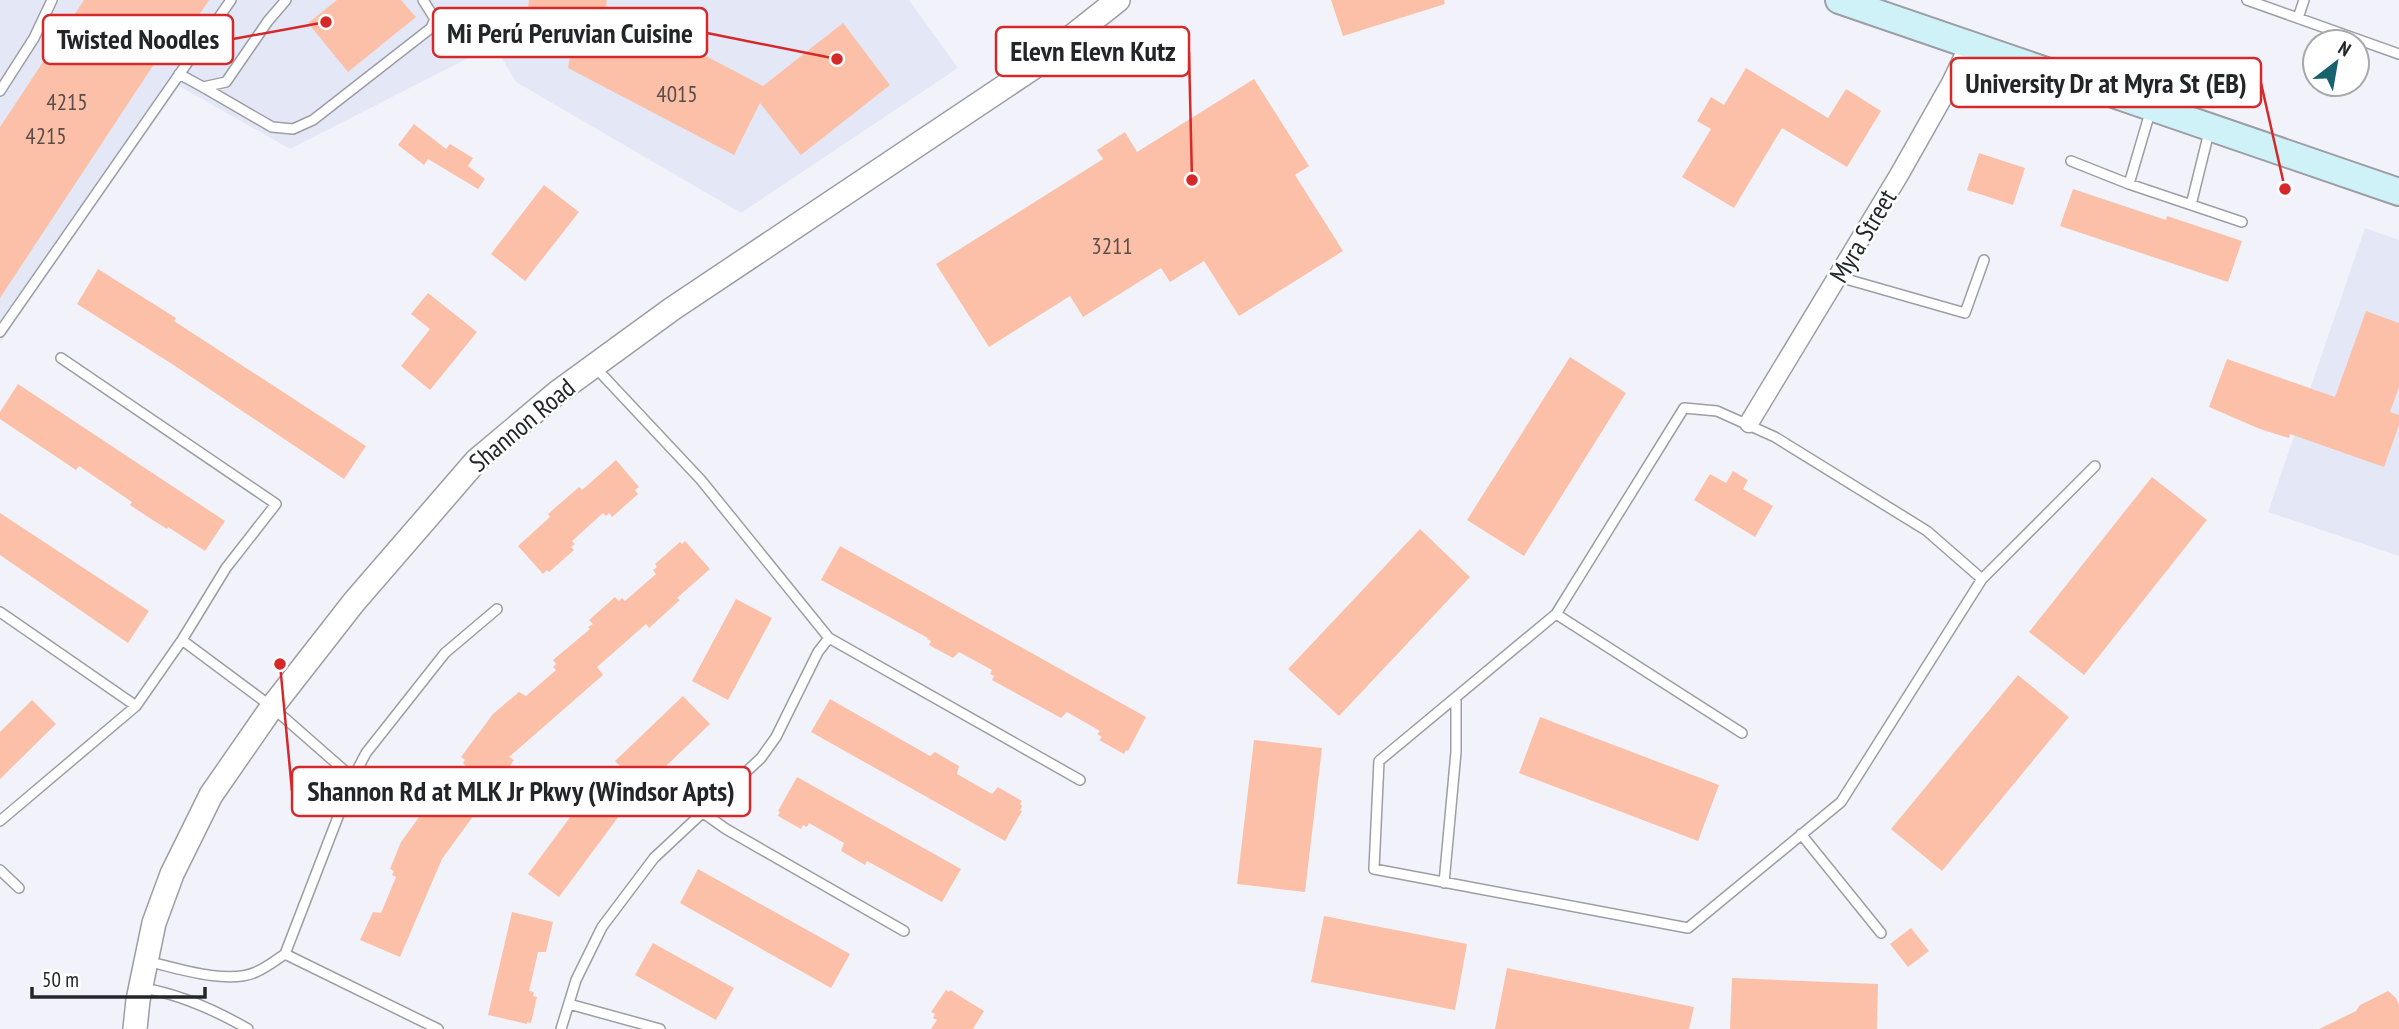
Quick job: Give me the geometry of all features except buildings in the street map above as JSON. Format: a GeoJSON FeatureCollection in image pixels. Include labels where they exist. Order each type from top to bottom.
{"type":"FeatureCollection","features":[{"type":"Feature","properties":{"kind":"main road"},"geometry":{"type":"LineString","coordinates":[[1839,0],[2399,192]]}},
{"type":"Feature","properties":{"kind":"street","name":"Shannon Road"},"geometry":{"type":"LineString","coordinates":[[135,1029],[145,960],[154,923],[172,874],[211,795],[272,707],[355,602],[476,461],[558,392],[594,366],[779,235],[1031,69],[1118,0]]}},
{"type":"Feature","properties":{"kind":"street","name":"Myra Street"},"geometry":{"type":"LineString","coordinates":[[1749,423],[1839,277],[1951,83],[1969,45]]}},
{"type":"Feature","properties":{"kind":"lane"},"geometry":{"type":"LineString","coordinates":[[0,91],[34,38],[52,0]]}},
{"type":"Feature","properties":{"kind":"lane"},"geometry":{"type":"LineString","coordinates":[[0,332],[231,0]]}},
{"type":"Feature","properties":{"kind":"lane"},"geometry":{"type":"LineString","coordinates":[[203,88],[226,82],[268,21],[286,0]]}},
{"type":"Feature","properties":{"kind":"lane"},"geometry":{"type":"LineString","coordinates":[[179,74],[272,127],[293,130],[313,120],[431,28],[435,19],[423,0]]}},
{"type":"Feature","properties":{"kind":"lane"},"geometry":{"type":"LineString","coordinates":[[2247,0],[2399,54]]}},
{"type":"Feature","properties":{"kind":"lane"},"geometry":{"type":"LineString","coordinates":[[2298,18],[2304,0]]}},
{"type":"Feature","properties":{"kind":"lane"},"geometry":{"type":"LineString","coordinates":[[2129,184],[2151,107]]}},
{"type":"Feature","properties":{"kind":"lane"},"geometry":{"type":"LineString","coordinates":[[2190,205],[2210,127]]}},
{"type":"Feature","properties":{"kind":"lane"},"geometry":{"type":"LineString","coordinates":[[2070,161],[2242,222]]}},
{"type":"Feature","properties":{"kind":"lane"},"geometry":{"type":"LineString","coordinates":[[1839,277],[1965,313],[1984,260]]}},
{"type":"Feature","properties":{"kind":"lane"},"geometry":{"type":"LineString","coordinates":[[0,821],[136,706],[182,640],[226,568],[276,504],[61,358]]}},
{"type":"Feature","properties":{"kind":"lane"},"geometry":{"type":"LineString","coordinates":[[594,366],[701,480],[829,638],[1080,780]]}},
{"type":"Feature","properties":{"kind":"lane"},"geometry":{"type":"LineString","coordinates":[[1982,579],[1927,531],[1775,437],[1749,423],[1717,411],[1684,408],[1556,614],[1380,761],[1374,869],[1688,929],[1841,802],[1982,579],[2095,466]]}},
{"type":"Feature","properties":{"kind":"lane"},"geometry":{"type":"LineString","coordinates":[[145,960],[227,977],[255,973],[285,954],[353,778],[366,753],[445,653],[497,609]]}},
{"type":"Feature","properties":{"kind":"lane"},"geometry":{"type":"LineString","coordinates":[[0,612],[136,706]]}},
{"type":"Feature","properties":{"kind":"lane"},"geometry":{"type":"LineString","coordinates":[[1556,614],[1742,733]]}},
{"type":"Feature","properties":{"kind":"lane"},"geometry":{"type":"LineString","coordinates":[[561,1029],[576,980],[602,927],[654,858],[761,758],[776,737],[818,652],[829,638]]}},
{"type":"Feature","properties":{"kind":"lane"},"geometry":{"type":"LineString","coordinates":[[182,640],[272,707],[353,778]]}},
{"type":"Feature","properties":{"kind":"lane"},"geometry":{"type":"LineString","coordinates":[[1444,883],[1456,752],[1456,697]]}},
{"type":"Feature","properties":{"kind":"lane"},"geometry":{"type":"LineString","coordinates":[[702,812],[726,829],[904,931]]}},
{"type":"Feature","properties":{"kind":"lane"},"geometry":{"type":"LineString","coordinates":[[1801,834],[1881,933]]}},
{"type":"Feature","properties":{"kind":"lane"},"geometry":{"type":"LineString","coordinates":[[0,870],[19,888]]}},
{"type":"Feature","properties":{"kind":"lane"},"geometry":{"type":"LineString","coordinates":[[285,954],[439,1029]]}},
{"type":"Feature","properties":{"kind":"lane"},"geometry":{"type":"LineString","coordinates":[[140,988],[165,992],[221,1014],[248,1029]]}},
{"type":"Feature","properties":{"kind":"lane"},"geometry":{"type":"LineString","coordinates":[[569,1004],[660,1029]]}},
{"type":"Feature","properties":{"kind":"shaded area"},"geometry":{"type":"Polygon","coordinates":[[[0,0],[909,0],[958,68],[741,213],[516,82],[494,45],[290,149],[179,86],[0,343],[0,0]]]}},
{"type":"Feature","properties":{"kind":"shaded area"},"geometry":{"type":"Polygon","coordinates":[[[2365,228],[2399,240],[2399,556],[2268,512],[2365,228]]]}},
{"type":"Feature","properties":{"kind":"place","name":"Twisted Noodles"},"geometry":{"type":"Point","coordinates":[326,22]}},
{"type":"Feature","properties":{"kind":"place","name":"Mi Perú Peruvian Cuisine"},"geometry":{"type":"Point","coordinates":[837,59]}},
{"type":"Feature","properties":{"kind":"place","name":"Elevn Elevn Kutz"},"geometry":{"type":"Point","coordinates":[1192,180]}},
{"type":"Feature","properties":{"kind":"place","name":"University Dr at Myra St (EB)"},"geometry":{"type":"Point","coordinates":[2285,189]}},
{"type":"Feature","properties":{"kind":"place","name":"Shannon Rd at MLK Jr Pkwy (Windsor Apts)"},"geometry":{"type":"Point","coordinates":[280,664]}}]}
